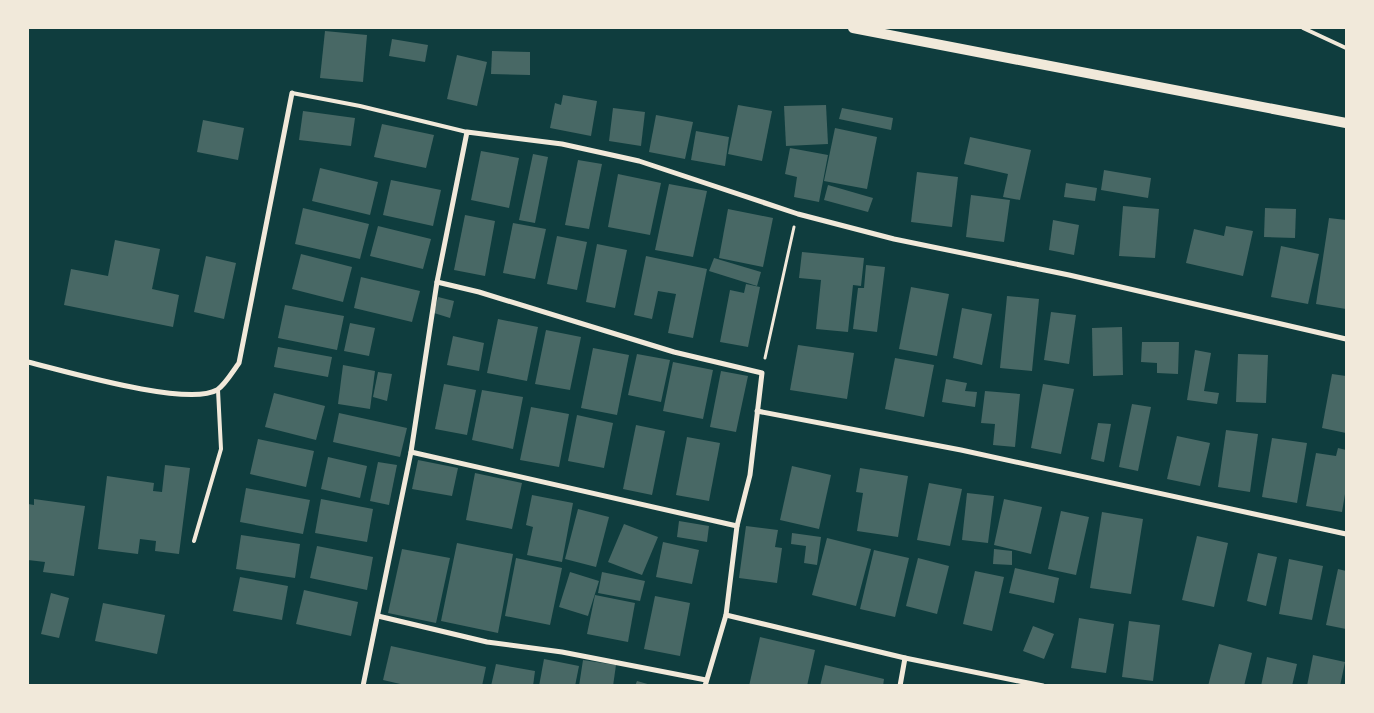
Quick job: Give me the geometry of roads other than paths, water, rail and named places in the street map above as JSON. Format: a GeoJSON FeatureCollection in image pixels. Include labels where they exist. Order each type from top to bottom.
{"type":"FeatureCollection","features":[{"type":"Feature","properties":{"kind":"main road"},"geometry":{"type":"LineString","coordinates":[[853,28],[1346,123]]}},
{"type":"Feature","properties":{"kind":"street"},"geometry":{"type":"LineString","coordinates":[[28,362],[165,394],[198,395],[218,390],[239,363],[292,93]]}},
{"type":"Feature","properties":{"kind":"street"},"geometry":{"type":"LineString","coordinates":[[363,686],[411,452],[437,282],[467,132],[562,144],[639,160],[798,214],[894,239],[1079,277],[1346,339]]}},
{"type":"Feature","properties":{"kind":"street"},"geometry":{"type":"LineString","coordinates":[[378,616],[487,642],[562,652],[706,683],[726,615],[737,526],[750,475],[762,373],[674,352],[480,292],[437,282]]}},
{"type":"Feature","properties":{"kind":"street"},"geometry":{"type":"LineString","coordinates":[[757,411],[961,450],[1346,534]]}},
{"type":"Feature","properties":{"kind":"street"},"geometry":{"type":"LineString","coordinates":[[411,452],[737,526]]}},
{"type":"Feature","properties":{"kind":"street"},"geometry":{"type":"LineString","coordinates":[[726,615],[905,658],[1043,686]]}},
{"type":"Feature","properties":{"kind":"street"},"geometry":{"type":"LineString","coordinates":[[900,686],[905,658]]}},
{"type":"Feature","properties":{"kind":"lane"},"geometry":{"type":"LineString","coordinates":[[1303,28],[1346,48]]}},
{"type":"Feature","properties":{"kind":"lane"},"geometry":{"type":"LineString","coordinates":[[292,93],[360,106],[467,132]]}},
{"type":"Feature","properties":{"kind":"lane"},"geometry":{"type":"LineString","coordinates":[[194,541],[220,449],[218,390]]}}]}
